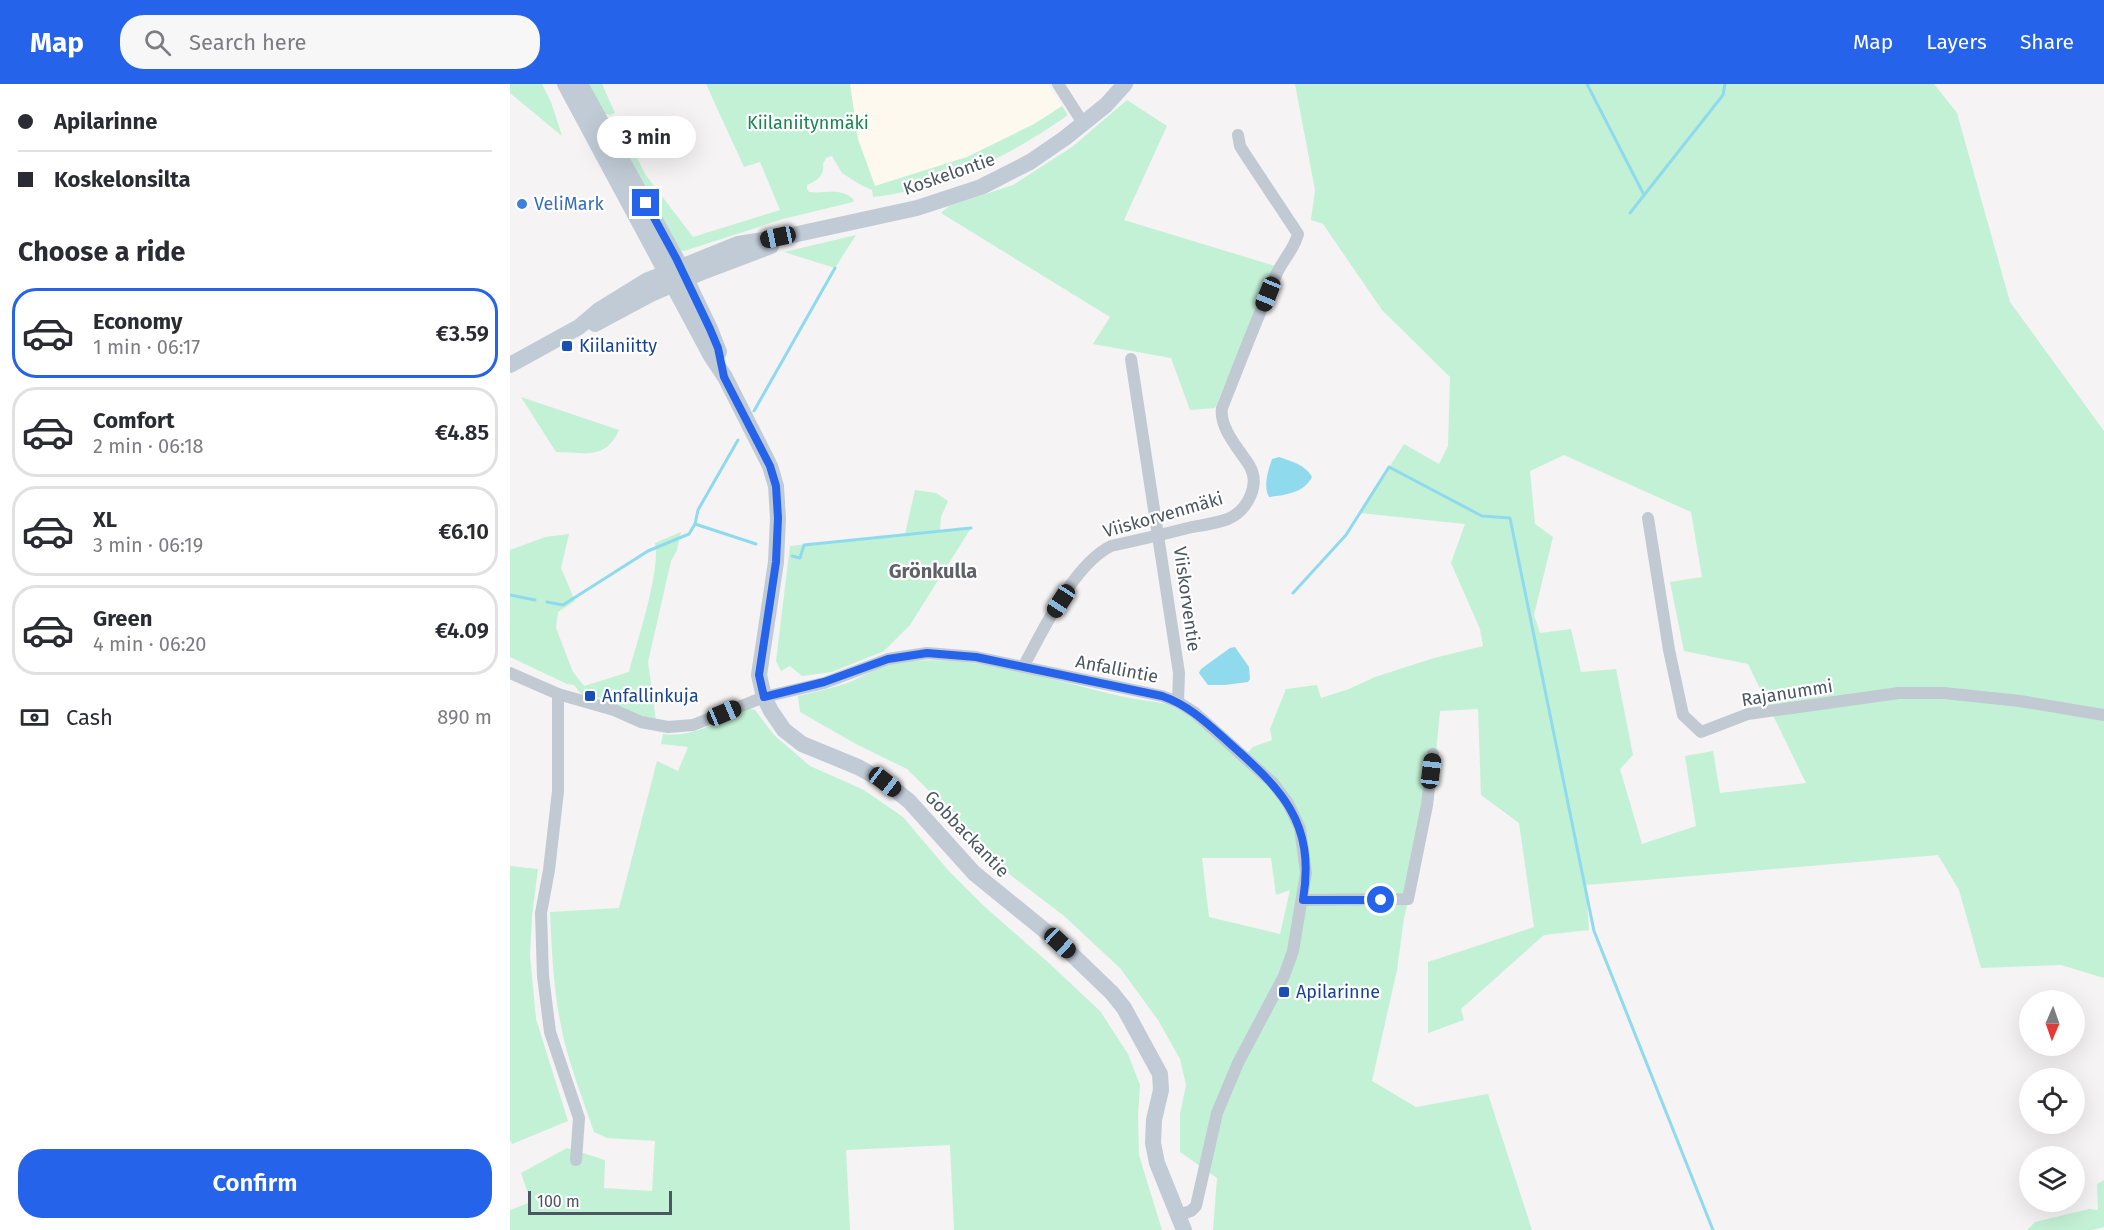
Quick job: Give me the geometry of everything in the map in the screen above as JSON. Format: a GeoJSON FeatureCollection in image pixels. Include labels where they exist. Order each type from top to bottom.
{"type":"FeatureCollection","features":[{"type":"Feature","properties":{"kind":"street"},"geometry":{"type":"LineString","coordinates":[[565,84],[677,276]]}},
{"type":"Feature","properties":{"kind":"street"},"geometry":{"type":"LineString","coordinates":[[580,84],[677,276]]}},
{"type":"Feature","properties":{"kind":"street"},"geometry":{"type":"LineString","coordinates":[[1058,84],[1083,123]]}},
{"type":"Feature","properties":{"kind":"street","name":"Koskelontie"},"geometry":{"type":"LineString","coordinates":[[510,365],[579,327],[592,325],[677,276],[779,243],[793,236],[917,208],[981,187],[1030,162],[1106,105],[1125,84]]}},
{"type":"Feature","properties":{"kind":"street","name":"Viiskorvenmäki"},"geometry":{"type":"LineString","coordinates":[[1023,667],[1052,615],[1090,560],[1111,546],[1228,519],[1245,506],[1254,480],[1253,473],[1232,440],[1222,419],[1222,408],[1281,263],[1298,234],[1243,151],[1238,135]]}},
{"type":"Feature","properties":{"kind":"street","name":"Gobbackantie"},"geometry":{"type":"LineString","coordinates":[[677,276],[724,377],[770,466],[776,486],[778,518],[776,562],[759,675],[764,697],[784,730],[802,744],[858,767],[885,782],[909,801],[974,873],[1060,943],[1112,993],[1124,1008],[1160,1074],[1161,1090],[1154,1120],[1153,1143],[1157,1163],[1181,1222]]}},
{"type":"Feature","properties":{"kind":"street","name":"Viiskorventie"},"geometry":{"type":"LineString","coordinates":[[1131,359],[1160,535],[1179,673],[1178,702]]}},
{"type":"Feature","properties":{"kind":"street","name":"Rajanummi"},"geometry":{"type":"LineString","coordinates":[[1648,518],[1669,650],[1683,715],[1701,732],[1748,714],[1899,693],[1944,693],[2020,701],[2104,715]]}},
{"type":"Feature","properties":{"kind":"street","name":"Anfallintie"},"geometry":{"type":"LineString","coordinates":[[510,673],[558,694],[614,710],[641,722],[668,727],[700,723],[764,697],[824,682],[888,659],[927,653],[956,654],[1162,696],[1194,712],[1273,783],[1288,803],[1300,828],[1306,873],[1293,951],[1286,971],[1238,1063],[1217,1113],[1198,1200],[1181,1222]]}},
{"type":"Feature","properties":{"kind":"street"},"geometry":{"type":"LineString","coordinates":[[558,694],[558,791],[549,870],[540,913],[543,976],[550,1032],[579,1118],[576,1160]]}},
{"type":"Feature","properties":{"kind":"street"},"geometry":{"type":"LineString","coordinates":[[1303,900],[1408,898],[1427,805],[1433,754]]}},
{"type":"Feature","properties":{"kind":"shaded area"},"geometry":{"type":"Polygon","coordinates":[[[850,84],[1048,84],[1062,106],[1034,124],[967,157],[874,186],[858,139],[850,84]]]}},
{"type":"Feature","properties":{"kind":"green space"},"geometry":{"type":"Polygon","coordinates":[[[510,84],[542,84],[551,102],[562,136],[510,93],[510,84]]]}},
{"type":"Feature","properties":{"kind":"green space"},"geometry":{"type":"Polygon","coordinates":[[[585,84],[602,84],[615,113],[610,115],[601,113],[585,84]]]}},
{"type":"Feature","properties":{"kind":"green space","name":"Kiilaniitynmäki"},"geometry":{"type":"Polygon","coordinates":[[[706,84],[850,84],[858,139],[875,186],[967,157],[1034,124],[1062,106],[1068,115],[1000,157],[926,187],[900,193],[873,197],[872,190],[842,173],[832,156],[826,158],[821,174],[807,185],[807,189],[809,192],[844,194],[854,200],[853,202],[783,219],[684,251],[680,250],[620,141],[625,133],[645,174],[693,237],[780,210],[760,162],[744,167],[706,84]]]}},
{"type":"Feature","properties":{"kind":"green space"},"geometry":{"type":"Polygon","coordinates":[[[1295,84],[1934,84],[1957,113],[2010,302],[2104,431],[2104,978],[2061,965],[1981,968],[1959,890],[1938,855],[1586,885],[1589,930],[1544,935],[1461,1009],[1464,1020],[1428,1033],[1428,962],[1534,927],[1519,823],[1481,795],[1478,709],[1440,711],[1431,806],[1404,918],[1397,970],[1372,1081],[1416,1107],[1488,1094],[1532,1230],[1213,1230],[1217,1178],[1180,1152],[1180,1114],[1186,1085],[1180,1059],[1158,1020],[1120,968],[1063,915],[1000,867],[907,769],[856,744],[800,712],[798,696],[850,682],[890,664],[924,660],[983,665],[1171,706],[1185,712],[1240,760],[1253,747],[1272,740],[1270,729],[1286,689],[1317,685],[1321,698],[1434,658],[1483,646],[1480,629],[1451,563],[1465,524],[1360,513],[1404,444],[1439,464],[1448,446],[1450,377],[1382,310],[1323,224],[1311,220],[1315,190],[1295,84]],[[1564,455],[1530,471],[1535,524],[1553,537],[1534,615],[1540,633],[1571,629],[1581,672],[1616,669],[1633,755],[1620,769],[1642,844],[1696,826],[1685,756],[1713,751],[1720,793],[1806,783],[1748,664],[1684,651],[1670,582],[1702,577],[1691,512],[1564,455]],[[1202,858],[1209,917],[1280,934],[1290,890],[1276,895],[1271,858],[1202,858]]]}},
{"type":"Feature","properties":{"kind":"green space"},"geometry":{"type":"Polygon","coordinates":[[[1127,100],[1167,126],[1124,220],[1275,266],[1215,408],[1190,410],[1171,358],[1093,344],[1110,317],[941,213],[949,206],[1013,185],[1072,147],[1127,100]]]}},
{"type":"Feature","properties":{"kind":"green space"},"geometry":{"type":"Polygon","coordinates":[[[856,235],[835,268],[784,252],[856,235]]]}},
{"type":"Feature","properties":{"kind":"green space"},"geometry":{"type":"Polygon","coordinates":[[[521,397],[619,430],[607,447],[601,451],[593,453],[556,452],[521,397]]]}},
{"type":"Feature","properties":{"kind":"green space"},"geometry":{"type":"Polygon","coordinates":[[[915,490],[936,493],[948,501],[941,517],[940,531],[971,528],[910,625],[884,651],[832,672],[802,676],[790,666],[781,671],[776,661],[790,546],[905,534],[915,490]]]}},
{"type":"Feature","properties":{"kind":"green space"},"geometry":{"type":"Polygon","coordinates":[[[681,532],[677,550],[671,561],[648,662],[656,721],[608,701],[582,695],[574,685],[567,684],[510,657],[510,550],[545,537],[569,534],[561,568],[575,601],[558,612],[556,628],[573,672],[584,686],[629,672],[652,588],[655,571],[655,543],[681,532]]]}},
{"type":"Feature","properties":{"kind":"green space"},"geometry":{"type":"Polygon","coordinates":[[[747,708],[755,710],[774,735],[810,766],[864,790],[903,817],[948,870],[985,907],[1100,1011],[1128,1054],[1140,1085],[1139,1155],[1162,1230],[954,1230],[950,1145],[846,1150],[850,1230],[510,1230],[510,1210],[531,1202],[521,1173],[567,1148],[605,1160],[604,1188],[652,1191],[655,1141],[607,1138],[594,1132],[561,1028],[554,978],[550,912],[619,908],[657,761],[678,771],[688,747],[661,744],[663,734],[674,735],[696,731],[747,708]]]}},
{"type":"Feature","properties":{"kind":"green space"},"geometry":{"type":"Polygon","coordinates":[[[510,866],[538,869],[530,955],[536,1019],[568,1121],[512,1144],[510,1140],[510,866]]]}},
{"type":"Feature","properties":{"kind":"green space"},"geometry":{"type":"Polygon","coordinates":[[[2104,1180],[2104,1227],[2092,1230],[2027,1230],[2035,1222],[2085,1212],[2089,1209],[2098,1210],[2097,1184],[2104,1180]]]}},
{"type":"Feature","properties":{"kind":"water"},"geometry":{"type":"Polygon","coordinates":[[[1279,457],[1302,466],[1312,477],[1299,490],[1269,497],[1266,488],[1268,473],[1272,459],[1279,457]]]}},
{"type":"Feature","properties":{"kind":"water"},"geometry":{"type":"Polygon","coordinates":[[[1235,647],[1249,667],[1248,682],[1208,685],[1199,673],[1201,669],[1230,648],[1235,647]]]}},
{"type":"Feature","properties":{"kind":"waterway"},"geometry":{"type":"LineString","coordinates":[[1587,84],[1644,195]]}},
{"type":"Feature","properties":{"kind":"waterway"},"geometry":{"type":"LineString","coordinates":[[1630,213],[1723,95],[1725,84]]}},
{"type":"Feature","properties":{"kind":"waterway"},"geometry":{"type":"LineString","coordinates":[[754,411],[835,268]]}},
{"type":"Feature","properties":{"kind":"waterway"},"geometry":{"type":"LineString","coordinates":[[695,524],[698,510],[738,440]]}},
{"type":"Feature","properties":{"kind":"waterway"},"geometry":{"type":"LineString","coordinates":[[1293,593],[1346,535],[1389,467],[1482,516],[1510,518],[1594,931],[1713,1230]]}},
{"type":"Feature","properties":{"kind":"waterway"},"geometry":{"type":"LineString","coordinates":[[547,602],[563,605],[648,551],[689,534],[695,524],[756,544]]}},
{"type":"Feature","properties":{"kind":"waterway"},"geometry":{"type":"LineString","coordinates":[[792,556],[800,558],[804,545],[971,528]]}},
{"type":"Feature","properties":{"kind":"waterway"},"geometry":{"type":"LineString","coordinates":[[510,595],[535,600]]}},
{"type":"Feature","properties":{"kind":"place","name":"VeliMark"},"geometry":{"type":"Point","coordinates":[522,204]}},
{"type":"Feature","properties":{"kind":"place","name":"Kiilaniitty"},"geometry":{"type":"Point","coordinates":[567,346]}},
{"type":"Feature","properties":{"kind":"place","name":"Anfallinkuja"},"geometry":{"type":"Point","coordinates":[590,696]}},
{"type":"Feature","properties":{"kind":"place","name":"Apilarinne"},"geometry":{"type":"Point","coordinates":[1284,992]}},
{"type":"Feature","properties":{"kind":"district","name":"Grönkulla"},"geometry":{"type":"Point","coordinates":[933,571]}},
{"type":"Feature","properties":{"kind":"route"},"geometry":{"type":"LineString","coordinates":[[646,203],[676,258],[710,329],[718,348],[724,377],[770,466],[776,486],[778,518],[774,589],[759,675],[764,697],[844,676],[888,659],[927,653],[976,657],[1162,696],[1194,712],[1273,783],[1288,803],[1300,828],[1304,851],[1306,873],[1303,900],[1381,900]]}}]}
